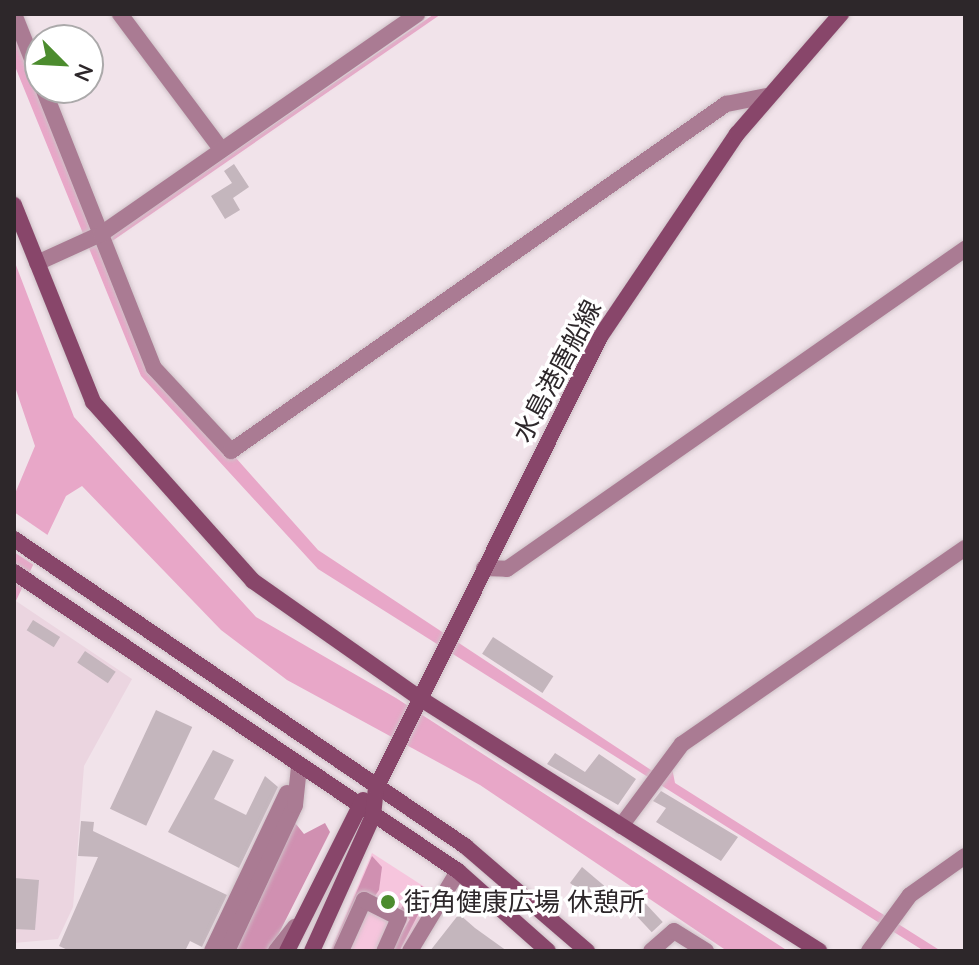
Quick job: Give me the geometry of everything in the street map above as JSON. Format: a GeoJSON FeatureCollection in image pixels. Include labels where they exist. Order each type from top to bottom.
{"type":"FeatureCollection","features":[{"type":"Feature","properties":{"kind":"street"},"geometry":{"type":"LineString","coordinates":[[14,14],[24,39]]}},
{"type":"Feature","properties":{"kind":"street"},"geometry":{"type":"LineString","coordinates":[[120,14],[221,149]]}},
{"type":"Feature","properties":{"kind":"street"},"geometry":{"type":"LineString","coordinates":[[37,263],[98,240],[221,149],[417,14]]}},
{"type":"Feature","properties":{"kind":"street","name":"水島港唐船線"},"geometry":{"type":"LineString","coordinates":[[313,950],[373,816],[376,788],[484,568],[621,302],[767,96],[841,14]]}},
{"type":"Feature","properties":{"kind":"street"},"geometry":{"type":"LineString","coordinates":[[49,104],[98,240],[154,368],[231,451],[726,104],[767,96]]}},
{"type":"Feature","properties":{"kind":"street"},"geometry":{"type":"LineString","coordinates":[[14,205],[107,424],[253,581],[419,704],[819,951]]}},
{"type":"Feature","properties":{"kind":"street"},"geometry":{"type":"LineString","coordinates":[[484,568],[507,569],[965,249]]}},
{"type":"Feature","properties":{"kind":"street"},"geometry":{"type":"LineString","coordinates":[[14,539],[491,865],[587,951]]}},
{"type":"Feature","properties":{"kind":"street"},"geometry":{"type":"LineString","coordinates":[[621,826],[656,774],[682,744],[965,548]]}},
{"type":"Feature","properties":{"kind":"street"},"geometry":{"type":"LineString","coordinates":[[14,572],[458,871],[548,951]]}},
{"type":"Feature","properties":{"kind":"street"},"geometry":{"type":"LineString","coordinates":[[227,951],[295,805],[299,766]]}},
{"type":"Feature","properties":{"kind":"street","name":"水島港唐船線"},"geometry":{"type":"LineString","coordinates":[[287,951],[356,805],[376,788]]}},
{"type":"Feature","properties":{"kind":"street"},"geometry":{"type":"LineString","coordinates":[[212,951],[287,793]]}},
{"type":"Feature","properties":{"kind":"street"},"geometry":{"type":"LineString","coordinates":[[869,951],[910,895],[965,856]]}},
{"type":"Feature","properties":{"kind":"street"},"geometry":{"type":"LineString","coordinates":[[410,951],[458,871]]}},
{"type":"Feature","properties":{"kind":"street"},"geometry":{"type":"LineString","coordinates":[[420,951],[448,899]]}},
{"type":"Feature","properties":{"kind":"street"},"geometry":{"type":"LineString","coordinates":[[341,951],[364,900],[399,918],[384,951]]}},
{"type":"Feature","properties":{"kind":"street"},"geometry":{"type":"LineString","coordinates":[[276,951],[302,917]]}},
{"type":"Feature","properties":{"kind":"street"},"geometry":{"type":"LineString","coordinates":[[651,951],[674,931],[706,951]]}},
{"type":"Feature","properties":{"kind":"shaded area"},"geometry":{"type":"Polygon","coordinates":[[[14,33],[24,58],[24,89],[14,64],[14,33]]]}},
{"type":"Feature","properties":{"kind":"shaded area"},"geometry":{"type":"Polygon","coordinates":[[[30,104],[42,104],[139,349],[318,550],[651,770],[672,768],[675,783],[941,951],[924,951],[318,569],[141,376],[30,104]]]}},
{"type":"Feature","properties":{"kind":"shaded area"},"geometry":{"type":"Polygon","coordinates":[[[14,260],[74,417],[256,617],[396,698],[788,951],[727,951],[480,785],[287,680],[221,630],[82,486],[66,496],[14,605],[14,496],[35,446],[14,384],[14,260]]]}},
{"type":"Feature","properties":{"kind":"shaded area"},"geometry":{"type":"Polygon","coordinates":[[[16,601],[132,679],[84,766],[73,907],[58,939],[14,943],[16,601]]]}},
{"type":"Feature","properties":{"kind":"shaded area"},"geometry":{"type":"Polygon","coordinates":[[[292,819],[304,834],[325,823],[330,832],[270,951],[234,951],[292,819]]]}},
{"type":"Feature","properties":{"kind":"shaded area"},"geometry":{"type":"Polygon","coordinates":[[[372,853],[434,893],[406,951],[330,951],[372,853]]]}},
{"type":"Feature","properties":{"kind":"shaded area"},"geometry":{"type":"Polygon","coordinates":[[[372,856],[382,867],[379,890],[338,951],[331,951],[372,856]]]}},
{"type":"Feature","properties":{"kind":"shaded area"},"geometry":{"type":"Polygon","coordinates":[[[420,885],[430,891],[400,950],[391,951],[410,919],[398,912],[420,885]]]}},
{"type":"Feature","properties":{"kind":"pier"},"geometry":{"type":"Polygon","coordinates":[[[14,512],[49,536],[37,567],[14,552],[14,512]]]}},
{"type":"Feature","properties":{"kind":"building"},"geometry":{"type":"Polygon","coordinates":[[[234,164],[249,187],[233,198],[240,210],[225,219],[211,196],[232,183],[224,171],[234,164]]]}},
{"type":"Feature","properties":{"kind":"building"},"geometry":{"type":"Polygon","coordinates":[[[33,620],[60,637],[54,647],[27,630],[33,620]]]}},
{"type":"Feature","properties":{"kind":"building"},"geometry":{"type":"Polygon","coordinates":[[[493,637],[553,676],[542,693],[482,654],[493,637]]]}},
{"type":"Feature","properties":{"kind":"building"},"geometry":{"type":"Polygon","coordinates":[[[85,651],[116,672],[108,683],[77,663],[85,651]]]}},
{"type":"Feature","properties":{"kind":"building"},"geometry":{"type":"Polygon","coordinates":[[[156,710],[192,727],[146,826],[110,809],[156,710]]]}},
{"type":"Feature","properties":{"kind":"building"},"geometry":{"type":"Polygon","coordinates":[[[213,750],[234,760],[214,799],[246,815],[265,776],[278,787],[239,868],[168,832],[213,750]]]}},
{"type":"Feature","properties":{"kind":"building"},"geometry":{"type":"Polygon","coordinates":[[[555,753],[585,772],[599,754],[636,779],[618,805],[547,764],[555,753]]]}},
{"type":"Feature","properties":{"kind":"building"},"geometry":{"type":"Polygon","coordinates":[[[661,791],[738,837],[721,861],[656,822],[666,808],[653,801],[661,791]]]}},
{"type":"Feature","properties":{"kind":"building"},"geometry":{"type":"Polygon","coordinates":[[[81,821],[94,822],[93,831],[227,895],[202,947],[190,941],[185,951],[70,951],[59,946],[98,857],[78,856],[81,821]]]}},
{"type":"Feature","properties":{"kind":"building"},"geometry":{"type":"Polygon","coordinates":[[[582,867],[627,905],[616,917],[570,883],[582,867]]]}},
{"type":"Feature","properties":{"kind":"building"},"geometry":{"type":"Polygon","coordinates":[[[14,878],[39,880],[35,930],[14,929],[14,878]]]}},
{"type":"Feature","properties":{"kind":"building"},"geometry":{"type":"Polygon","coordinates":[[[645,903],[663,922],[652,932],[634,913],[645,903]]]}},
{"type":"Feature","properties":{"kind":"building"},"geometry":{"type":"Polygon","coordinates":[[[459,914],[475,928],[507,951],[430,951],[459,914]]]}},
{"type":"Feature","properties":{"kind":"waterway"},"geometry":{"type":"LineString","coordinates":[[110,240],[437,14]]}},
{"type":"Feature","properties":{"kind":"place","name":"街角健康広場 休憩所"},"geometry":{"type":"Point","coordinates":[388,902]}}]}
